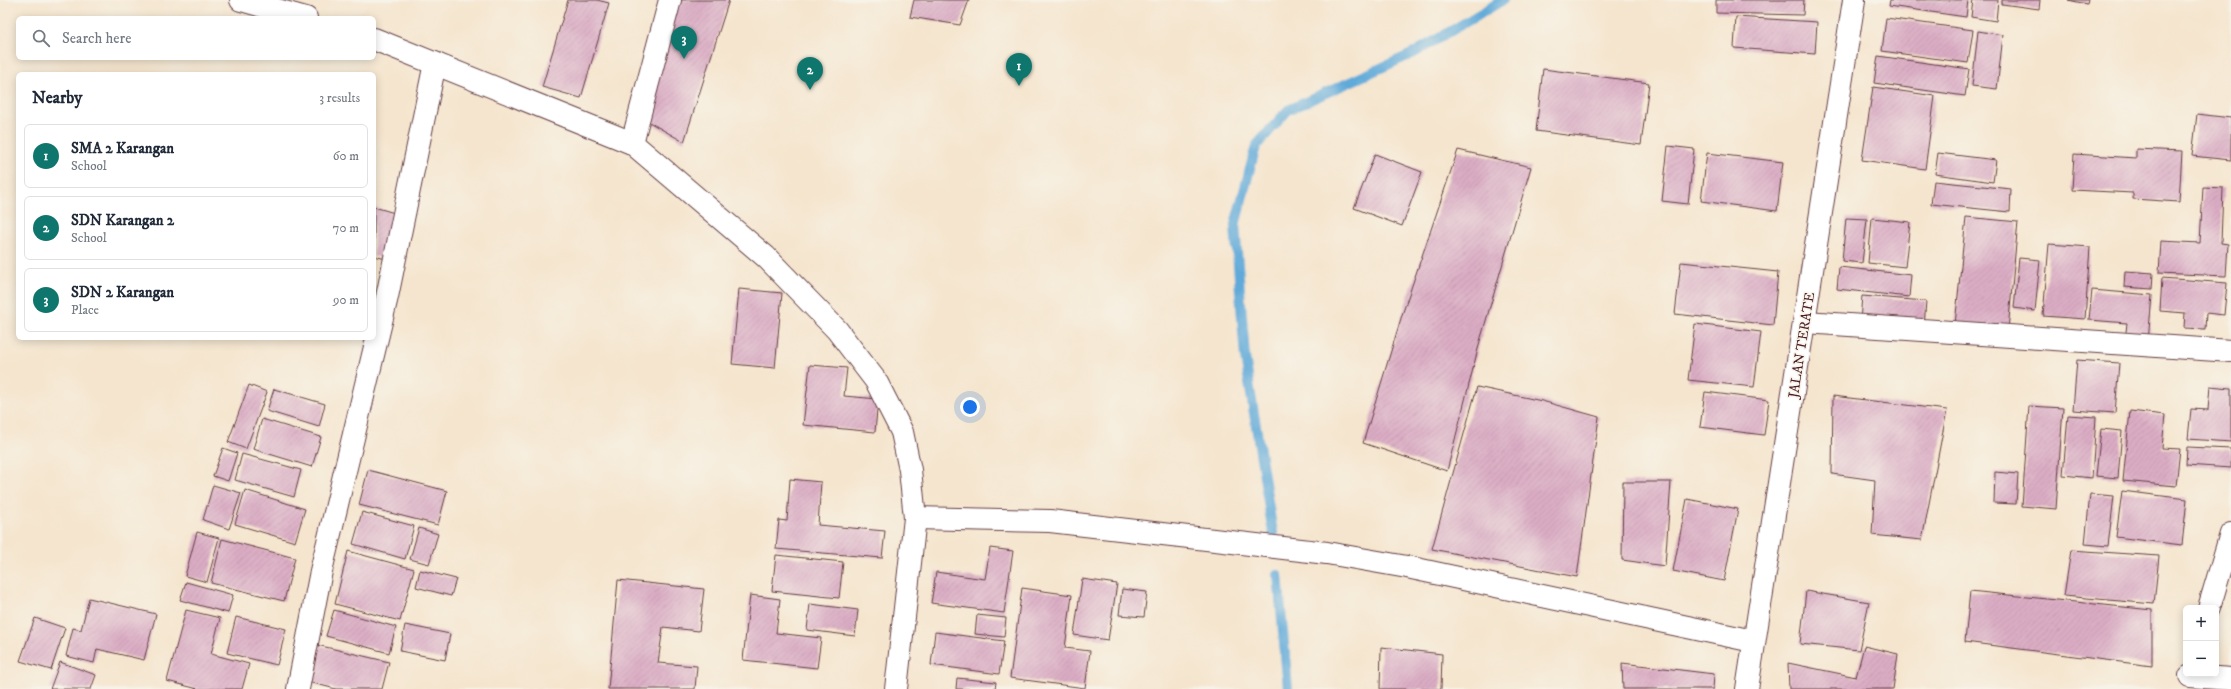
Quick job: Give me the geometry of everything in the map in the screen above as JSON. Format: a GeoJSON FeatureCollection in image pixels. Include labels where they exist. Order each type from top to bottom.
{"type":"FeatureCollection","features":[{"type":"Feature","properties":{"kind":"street"},"geometry":{"type":"LineString","coordinates":[[241,0],[299,16]]}},
{"type":"Feature","properties":{"kind":"street"},"geometry":{"type":"LineString","coordinates":[[632,143],[670,0]]}},
{"type":"Feature","properties":{"kind":"street","name":"JALAN TERATE"},"geometry":{"type":"LineString","coordinates":[[1747,689],[1753,641],[1805,322],[1854,0]]}},
{"type":"Feature","properties":{"kind":"street"},"geometry":{"type":"LineString","coordinates":[[376,40],[435,62],[632,143],[766,257],[837,330],[872,376],[902,432],[910,470],[914,518],[896,689]]}},
{"type":"Feature","properties":{"kind":"street"},"geometry":{"type":"LineString","coordinates":[[298,689],[321,571],[387,297],[435,62]]}},
{"type":"Feature","properties":{"kind":"street"},"geometry":{"type":"LineString","coordinates":[[1805,322],[2231,351]]}},
{"type":"Feature","properties":{"kind":"street"},"geometry":{"type":"LineString","coordinates":[[914,518],[1050,521],[1327,553],[1407,567],[1753,641]]}},
{"type":"Feature","properties":{"kind":"street"},"geometry":{"type":"LineString","coordinates":[[2211,605],[2231,534]]}},
{"type":"Feature","properties":{"kind":"street"},"geometry":{"type":"LineString","coordinates":[[2189,680],[2231,679]]}},
{"type":"Feature","properties":{"kind":"building"},"geometry":{"type":"Polygon","coordinates":[[[568,0],[597,0],[609,3],[581,98],[542,87],[568,0]]]}},
{"type":"Feature","properties":{"kind":"building"},"geometry":{"type":"Polygon","coordinates":[[[675,0],[729,0],[684,142],[642,118],[675,0]]]}},
{"type":"Feature","properties":{"kind":"building"},"geometry":{"type":"Polygon","coordinates":[[[914,0],[969,0],[960,25],[910,17],[914,0]]]}},
{"type":"Feature","properties":{"kind":"building"},"geometry":{"type":"Polygon","coordinates":[[[1716,0],[1804,0],[1803,15],[1716,13],[1716,0]]]}},
{"type":"Feature","properties":{"kind":"building"},"geometry":{"type":"Polygon","coordinates":[[[1890,0],[1968,0],[1966,17],[1889,6],[1890,0]]]}},
{"type":"Feature","properties":{"kind":"building"},"geometry":{"type":"Polygon","coordinates":[[[1973,0],[1998,0],[1996,21],[1971,17],[1973,0]]]}},
{"type":"Feature","properties":{"kind":"building"},"geometry":{"type":"Polygon","coordinates":[[[2002,0],[2040,0],[2039,9],[2002,4],[2002,0]]]}},
{"type":"Feature","properties":{"kind":"building"},"geometry":{"type":"Polygon","coordinates":[[[2068,0],[2088,0],[2087,4],[2068,0]]]}},
{"type":"Feature","properties":{"kind":"building"},"geometry":{"type":"Polygon","coordinates":[[[1736,17],[1817,22],[1815,54],[1734,48],[1736,17]]]}},
{"type":"Feature","properties":{"kind":"building"},"geometry":{"type":"Polygon","coordinates":[[[1886,18],[1973,30],[1968,63],[1882,51],[1886,18]]]}},
{"type":"Feature","properties":{"kind":"building"},"geometry":{"type":"Polygon","coordinates":[[[1978,31],[2003,35],[1997,89],[1972,86],[1978,31]]]}},
{"type":"Feature","properties":{"kind":"building"},"geometry":{"type":"Polygon","coordinates":[[[1878,56],[1969,69],[1965,96],[1874,83],[1878,56]]]}},
{"type":"Feature","properties":{"kind":"building"},"geometry":{"type":"Polygon","coordinates":[[[1543,69],[1649,83],[1641,145],[1536,131],[1543,69]]]}},
{"type":"Feature","properties":{"kind":"building"},"geometry":{"type":"Polygon","coordinates":[[[1873,87],[1935,96],[1925,169],[1862,160],[1873,87]]]}},
{"type":"Feature","properties":{"kind":"building"},"geometry":{"type":"Polygon","coordinates":[[[2197,114],[2231,118],[2231,160],[2192,156],[2197,114]]]}},
{"type":"Feature","properties":{"kind":"building"},"geometry":{"type":"Polygon","coordinates":[[[1668,146],[1694,149],[1688,204],[1662,201],[1668,146]]]}},
{"type":"Feature","properties":{"kind":"building"},"geometry":{"type":"Polygon","coordinates":[[[2136,149],[2182,151],[2179,202],[2133,199],[2133,193],[2072,190],[2074,154],[2136,158],[2136,149]]]}},
{"type":"Feature","properties":{"kind":"building"},"geometry":{"type":"Polygon","coordinates":[[[1458,150],[1531,167],[1480,341],[1447,471],[1363,443],[1402,315],[1458,150]]]}},
{"type":"Feature","properties":{"kind":"building"},"geometry":{"type":"Polygon","coordinates":[[[1707,153],[1783,162],[1777,211],[1701,201],[1707,153]]]}},
{"type":"Feature","properties":{"kind":"building"},"geometry":{"type":"Polygon","coordinates":[[[1938,153],[1996,160],[1993,182],[1935,174],[1938,153]]]}},
{"type":"Feature","properties":{"kind":"building"},"geometry":{"type":"Polygon","coordinates":[[[1375,154],[1422,172],[1402,226],[1354,208],[1375,154]]]}},
{"type":"Feature","properties":{"kind":"building"},"geometry":{"type":"Polygon","coordinates":[[[1934,181],[2011,189],[2010,212],[1931,204],[1934,181]]]}},
{"type":"Feature","properties":{"kind":"building"},"geometry":{"type":"Polygon","coordinates":[[[2203,187],[2223,188],[2221,243],[2228,244],[2226,276],[2159,273],[2161,241],[2200,243],[2203,187]]]}},
{"type":"Feature","properties":{"kind":"building"},"geometry":{"type":"Polygon","coordinates":[[[376,208],[398,214],[386,259],[376,256],[376,208]]]}},
{"type":"Feature","properties":{"kind":"building"},"geometry":{"type":"Polygon","coordinates":[[[1966,217],[2018,222],[2008,330],[1955,325],[1966,217]]]}},
{"type":"Feature","properties":{"kind":"building"},"geometry":{"type":"Polygon","coordinates":[[[1846,218],[1867,219],[1862,263],[1842,261],[1846,218]]]}},
{"type":"Feature","properties":{"kind":"building"},"geometry":{"type":"Polygon","coordinates":[[[1872,218],[1910,222],[1905,267],[1868,263],[1872,218]]]}},
{"type":"Feature","properties":{"kind":"building"},"geometry":{"type":"Polygon","coordinates":[[[2049,244],[2090,247],[2085,319],[2043,316],[2049,244]]]}},
{"type":"Feature","properties":{"kind":"building"},"geometry":{"type":"Polygon","coordinates":[[[2019,258],[2040,260],[2035,311],[2014,308],[2019,258]]]}},
{"type":"Feature","properties":{"kind":"building"},"geometry":{"type":"Polygon","coordinates":[[[1681,262],[1778,272],[1773,325],[1675,314],[1681,262]]]}},
{"type":"Feature","properties":{"kind":"building"},"geometry":{"type":"Polygon","coordinates":[[[1839,267],[1911,275],[1909,297],[1837,289],[1839,267]]]}},
{"type":"Feature","properties":{"kind":"building"},"geometry":{"type":"Polygon","coordinates":[[[2125,271],[2153,273],[2152,289],[2124,287],[2125,271]]]}},
{"type":"Feature","properties":{"kind":"building"},"geometry":{"type":"Polygon","coordinates":[[[2162,278],[2227,283],[2224,315],[2206,313],[2205,329],[2184,328],[2185,313],[2160,311],[2162,278]]]}},
{"type":"Feature","properties":{"kind":"building"},"geometry":{"type":"Polygon","coordinates":[[[739,289],[782,293],[775,368],[732,364],[739,289]]]}},
{"type":"Feature","properties":{"kind":"building"},"geometry":{"type":"Polygon","coordinates":[[[2092,290],[2152,295],[2148,342],[2125,341],[2127,323],[2089,320],[2092,290]]]}},
{"type":"Feature","properties":{"kind":"building"},"geometry":{"type":"Polygon","coordinates":[[[1862,296],[1926,301],[1924,326],[1860,321],[1862,296]]]}},
{"type":"Feature","properties":{"kind":"building"},"geometry":{"type":"Polygon","coordinates":[[[1695,324],[1761,332],[1754,387],[1688,380],[1695,324]]]}},
{"type":"Feature","properties":{"kind":"building"},"geometry":{"type":"Polygon","coordinates":[[[2077,360],[2119,363],[2115,413],[2073,410],[2077,360]]]}},
{"type":"Feature","properties":{"kind":"building"},"geometry":{"type":"Polygon","coordinates":[[[810,365],[847,368],[844,396],[878,399],[875,432],[803,425],[810,365]]]}},
{"type":"Feature","properties":{"kind":"building"},"geometry":{"type":"Polygon","coordinates":[[[249,385],[267,392],[246,449],[228,442],[249,385]]]}},
{"type":"Feature","properties":{"kind":"building"},"geometry":{"type":"Polygon","coordinates":[[[2210,386],[2231,388],[2231,442],[2188,439],[2191,409],[2208,410],[2210,386]]]}},
{"type":"Feature","properties":{"kind":"building"},"geometry":{"type":"Polygon","coordinates":[[[1477,387],[1542,401],[1599,417],[1577,577],[1432,549],[1477,387]]]}},
{"type":"Feature","properties":{"kind":"building"},"geometry":{"type":"Polygon","coordinates":[[[274,389],[325,404],[319,427],[267,411],[274,389]]]}},
{"type":"Feature","properties":{"kind":"building"},"geometry":{"type":"Polygon","coordinates":[[[1705,392],[1769,400],[1764,435],[1700,427],[1705,392]]]}},
{"type":"Feature","properties":{"kind":"building"},"geometry":{"type":"Polygon","coordinates":[[[1833,396],[1947,410],[1922,540],[1872,535],[1875,480],[1832,474],[1833,396]]]}},
{"type":"Feature","properties":{"kind":"building"},"geometry":{"type":"Polygon","coordinates":[[[2029,406],[2063,408],[2056,509],[2022,506],[2029,406]]]}},
{"type":"Feature","properties":{"kind":"building"},"geometry":{"type":"Polygon","coordinates":[[[2130,411],[2165,415],[2162,448],[2180,449],[2176,486],[2123,481],[2130,411]]]}},
{"type":"Feature","properties":{"kind":"building"},"geometry":{"type":"Polygon","coordinates":[[[2068,415],[2096,417],[2092,478],[2063,475],[2068,415]]]}},
{"type":"Feature","properties":{"kind":"building"},"geometry":{"type":"Polygon","coordinates":[[[262,419],[321,437],[312,467],[253,449],[262,419]]]}},
{"type":"Feature","properties":{"kind":"building"},"geometry":{"type":"Polygon","coordinates":[[[2101,429],[2122,431],[2118,478],[2096,476],[2101,429]]]}},
{"type":"Feature","properties":{"kind":"building"},"geometry":{"type":"Polygon","coordinates":[[[2187,447],[2231,449],[2231,468],[2186,465],[2187,447]]]}},
{"type":"Feature","properties":{"kind":"building"},"geometry":{"type":"Polygon","coordinates":[[[223,448],[237,453],[228,481],[213,476],[223,448]]]}},
{"type":"Feature","properties":{"kind":"building"},"geometry":{"type":"Polygon","coordinates":[[[242,454],[301,470],[294,497],[235,480],[242,454]]]}},
{"type":"Feature","properties":{"kind":"building"},"geometry":{"type":"Polygon","coordinates":[[[368,470],[447,491],[438,525],[359,505],[368,470]]]}},
{"type":"Feature","properties":{"kind":"building"},"geometry":{"type":"Polygon","coordinates":[[[1995,472],[2018,474],[2016,504],[1994,503],[1995,472]]]}},
{"type":"Feature","properties":{"kind":"building"},"geometry":{"type":"Polygon","coordinates":[[[790,479],[821,482],[818,525],[885,531],[882,558],[776,549],[779,520],[787,521],[790,479]]]}},
{"type":"Feature","properties":{"kind":"building"},"geometry":{"type":"Polygon","coordinates":[[[1623,482],[1671,482],[1665,566],[1622,560],[1623,482]]]}},
{"type":"Feature","properties":{"kind":"building"},"geometry":{"type":"Polygon","coordinates":[[[213,485],[241,493],[229,529],[203,520],[213,485]]]}},
{"type":"Feature","properties":{"kind":"building"},"geometry":{"type":"Polygon","coordinates":[[[245,490],[305,509],[295,542],[235,524],[245,490]]]}},
{"type":"Feature","properties":{"kind":"building"},"geometry":{"type":"Polygon","coordinates":[[[2122,491],[2187,499],[2182,545],[2116,537],[2122,491]]]}},
{"type":"Feature","properties":{"kind":"building"},"geometry":{"type":"Polygon","coordinates":[[[2090,494],[2114,496],[2108,546],[2085,544],[2090,494]]]}},
{"type":"Feature","properties":{"kind":"building"},"geometry":{"type":"Polygon","coordinates":[[[1687,499],[1738,509],[1724,581],[1673,571],[1687,499]]]}},
{"type":"Feature","properties":{"kind":"building"},"geometry":{"type":"Polygon","coordinates":[[[362,512],[414,526],[405,559],[353,544],[362,512]]]}},
{"type":"Feature","properties":{"kind":"building"},"geometry":{"type":"Polygon","coordinates":[[[419,528],[438,534],[429,564],[410,559],[419,528]]]}},
{"type":"Feature","properties":{"kind":"building"},"geometry":{"type":"Polygon","coordinates":[[[197,532],[219,538],[207,582],[185,576],[197,532]]]}},
{"type":"Feature","properties":{"kind":"building"},"geometry":{"type":"Polygon","coordinates":[[[222,539],[295,558],[284,601],[211,583],[222,539]]]}},
{"type":"Feature","properties":{"kind":"building"},"geometry":{"type":"Polygon","coordinates":[[[990,548],[1013,551],[1004,613],[931,603],[936,572],[985,579],[990,548]]]}},
{"type":"Feature","properties":{"kind":"building"},"geometry":{"type":"Polygon","coordinates":[[[2071,550],[2159,556],[2154,604],[2064,596],[2071,550]]]}},
{"type":"Feature","properties":{"kind":"building"},"geometry":{"type":"Polygon","coordinates":[[[348,551],[414,569],[400,621],[335,604],[348,551]]]}},
{"type":"Feature","properties":{"kind":"building"},"geometry":{"type":"Polygon","coordinates":[[[776,555],[843,562],[839,598],[772,591],[776,555]]]}},
{"type":"Feature","properties":{"kind":"building"},"geometry":{"type":"Polygon","coordinates":[[[420,570],[456,579],[451,596],[416,587],[420,570]]]}},
{"type":"Feature","properties":{"kind":"building"},"geometry":{"type":"Polygon","coordinates":[[[1082,579],[1117,584],[1108,640],[1074,635],[1082,579]]]}},
{"type":"Feature","properties":{"kind":"building"},"geometry":{"type":"Polygon","coordinates":[[[618,580],[704,589],[699,631],[663,627],[658,663],[697,666],[695,689],[608,689],[618,580]]]}},
{"type":"Feature","properties":{"kind":"building"},"geometry":{"type":"Polygon","coordinates":[[[186,582],[233,595],[228,613],[180,600],[186,582]]]}},
{"type":"Feature","properties":{"kind":"building"},"geometry":{"type":"Polygon","coordinates":[[[1022,588],[1072,595],[1065,648],[1090,651],[1085,688],[1010,678],[1022,588]]]}},
{"type":"Feature","properties":{"kind":"building"},"geometry":{"type":"Polygon","coordinates":[[[1122,589],[1147,592],[1144,617],[1119,615],[1122,589]]]}},
{"type":"Feature","properties":{"kind":"building"},"geometry":{"type":"Polygon","coordinates":[[[1806,591],[1869,602],[1859,650],[1800,644],[1806,591]]]}},
{"type":"Feature","properties":{"kind":"building"},"geometry":{"type":"Polygon","coordinates":[[[1970,591],[2152,610],[2152,666],[1965,642],[1970,591]]]}},
{"type":"Feature","properties":{"kind":"building"},"geometry":{"type":"Polygon","coordinates":[[[750,595],[780,599],[776,633],[821,638],[817,668],[743,660],[750,595]]]}},
{"type":"Feature","properties":{"kind":"building"},"geometry":{"type":"Polygon","coordinates":[[[89,598],[156,614],[144,660],[97,649],[94,663],[66,656],[73,628],[81,630],[89,598]]]}},
{"type":"Feature","properties":{"kind":"building"},"geometry":{"type":"Polygon","coordinates":[[[810,604],[858,610],[855,636],[807,630],[810,604]]]}},
{"type":"Feature","properties":{"kind":"building"},"geometry":{"type":"Polygon","coordinates":[[[186,610],[220,618],[211,654],[249,664],[242,689],[198,689],[167,681],[186,610]]]}},
{"type":"Feature","properties":{"kind":"building"},"geometry":{"type":"Polygon","coordinates":[[[334,610],[396,627],[389,653],[326,636],[334,610]]]}},
{"type":"Feature","properties":{"kind":"building"},"geometry":{"type":"Polygon","coordinates":[[[977,615],[1006,618],[1004,637],[975,634],[977,615]]]}},
{"type":"Feature","properties":{"kind":"building"},"geometry":{"type":"Polygon","coordinates":[[[236,617],[286,629],[277,665],[227,653],[236,617]]]}},
{"type":"Feature","properties":{"kind":"building"},"geometry":{"type":"Polygon","coordinates":[[[35,618],[65,628],[51,670],[20,661],[35,618]]]}},
{"type":"Feature","properties":{"kind":"building"},"geometry":{"type":"Polygon","coordinates":[[[405,625],[450,634],[445,660],[400,651],[405,625]]]}},
{"type":"Feature","properties":{"kind":"building"},"geometry":{"type":"Polygon","coordinates":[[[935,632],[1004,641],[999,674],[931,665],[935,632]]]}},
{"type":"Feature","properties":{"kind":"building"},"geometry":{"type":"Polygon","coordinates":[[[317,645],[389,662],[382,689],[336,689],[308,682],[317,645]]]}},
{"type":"Feature","properties":{"kind":"building"},"geometry":{"type":"Polygon","coordinates":[[[1864,646],[1898,654],[1893,689],[1789,689],[1788,663],[1856,677],[1864,646]]]}},
{"type":"Feature","properties":{"kind":"building"},"geometry":{"type":"Polygon","coordinates":[[[1381,647],[1442,654],[1441,689],[1380,689],[1381,647]]]}},
{"type":"Feature","properties":{"kind":"building"},"geometry":{"type":"Polygon","coordinates":[[[60,662],[96,675],[91,689],[50,689],[60,662]]]}},
{"type":"Feature","properties":{"kind":"building"},"geometry":{"type":"Polygon","coordinates":[[[1622,663],[1714,674],[1713,689],[1623,689],[1622,663]]]}},
{"type":"Feature","properties":{"kind":"building"},"geometry":{"type":"Polygon","coordinates":[[[957,678],[996,682],[995,689],[956,689],[957,678]]]}},
{"type":"Feature","properties":{"kind":"waterway"},"geometry":{"type":"LineString","coordinates":[[1273,533],[1245,357],[1235,225],[1256,146],[1288,110],[1414,53],[1503,0]]}},
{"type":"Feature","properties":{"kind":"waterway"},"geometry":{"type":"LineString","coordinates":[[1278,575],[1288,689]]}},
{"type":"Feature","properties":{"kind":"place","name":"SDN 2 Karangan"},"geometry":{"type":"Point","coordinates":[684,59]}},
{"type":"Feature","properties":{"kind":"place","name":"SMA 2 Karangan"},"geometry":{"type":"Point","coordinates":[1019,86]}},
{"type":"Feature","properties":{"kind":"place","name":"SDN Karangan 2"},"geometry":{"type":"Point","coordinates":[810,90]}}]}
